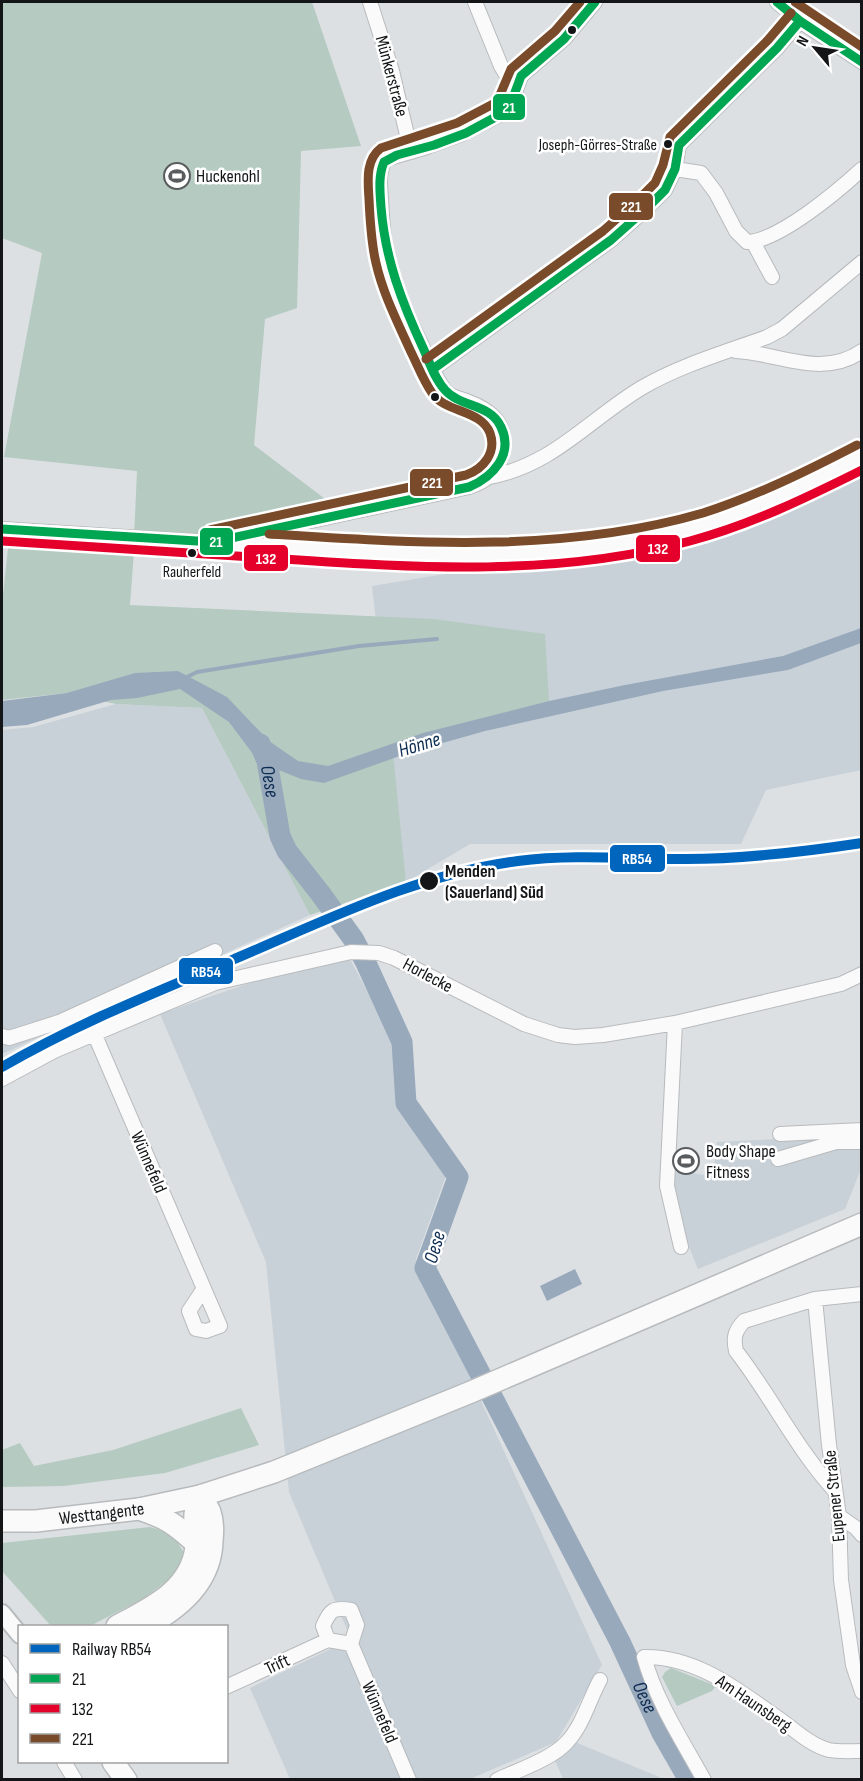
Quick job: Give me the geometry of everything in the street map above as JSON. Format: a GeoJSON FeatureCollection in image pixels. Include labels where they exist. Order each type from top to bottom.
{"type":"FeatureCollection","features":[{"type":"Feature","properties":{"kind":"main road","name":"Westtangente"},"geometry":{"type":"LineString","coordinates":[[2,1521],[36,1521],[139,1509],[200,1496],[274,1472],[471,1392],[861,1224]]}},
{"type":"Feature","properties":{"kind":"main road"},"geometry":{"type":"LineString","coordinates":[[119,1625],[151,1608],[182,1583],[190,1571],[197,1545],[195,1514],[200,1496]]}},
{"type":"Feature","properties":{"kind":"main road"},"geometry":{"type":"LineString","coordinates":[[148,1625],[173,1610],[190,1594],[205,1574],[212,1551],[213,1530],[211,1514],[200,1496]]}},
{"type":"Feature","properties":{"kind":"main road"},"geometry":{"type":"LineString","coordinates":[[139,1509],[161,1516],[175,1524],[197,1545]]}},
{"type":"Feature","properties":{"kind":"main road"},"geometry":{"type":"LineString","coordinates":[[114,1763],[126,1779]]}},
{"type":"Feature","properties":{"kind":"street","name":"Münkerstraße"},"geometry":{"type":"LineString","coordinates":[[370,2],[392,71],[411,152]]}},
{"type":"Feature","properties":{"kind":"street"},"geometry":{"type":"LineString","coordinates":[[475,2],[501,66],[515,89]]}},
{"type":"Feature","properties":{"kind":"street"},"geometry":{"type":"LineString","coordinates":[[490,477],[502,456],[504,435],[495,417],[478,406],[445,391],[433,369],[404,306],[388,263],[382,228],[380,175],[384,162],[390,158],[462,134],[498,117],[510,106],[521,76],[564,39],[595,2]]}},
{"type":"Feature","properties":{"kind":"street"},"geometry":{"type":"LineString","coordinates":[[777,2],[800,21],[861,62]]}},
{"type":"Feature","properties":{"kind":"street"},"geometry":{"type":"LineString","coordinates":[[433,369],[628,226],[665,190],[675,169],[679,145],[777,48],[800,21]]}},
{"type":"Feature","properties":{"kind":"street"},"geometry":{"type":"LineString","coordinates":[[675,169],[701,173],[716,193],[742,239],[747,242],[753,242],[793,222],[818,206],[861,169]]}},
{"type":"Feature","properties":{"kind":"street"},"geometry":{"type":"LineString","coordinates":[[753,242],[772,277]]}},
{"type":"Feature","properties":{"kind":"street"},"geometry":{"type":"LineString","coordinates":[[213,542],[469,487],[539,460],[555,451],[632,394],[663,376],[782,330],[861,262]]}},
{"type":"Feature","properties":{"kind":"street"},"geometry":{"type":"LineString","coordinates":[[730,350],[753,352],[815,365],[838,363],[861,351]]}},
{"type":"Feature","properties":{"kind":"street"},"geometry":{"type":"LineString","coordinates":[[2,529],[391,554],[519,552],[601,546],[657,537],[721,519],[801,486],[861,456]]}},
{"type":"Feature","properties":{"kind":"street"},"geometry":{"type":"LineString","coordinates":[[2,1036],[9,1038],[59,1022],[215,951]]}},
{"type":"Feature","properties":{"kind":"street","name":"Horlecke"},"geometry":{"type":"LineString","coordinates":[[2,1079],[54,1051],[215,983],[358,952],[379,953],[409,964],[524,1024],[558,1035],[575,1037],[603,1035],[675,1023],[841,984],[861,974]]}},
{"type":"Feature","properties":{"kind":"street"},"geometry":{"type":"LineString","coordinates":[[675,1023],[667,1186],[681,1247]]}},
{"type":"Feature","properties":{"kind":"street","name":"Wünnefeld"},"geometry":{"type":"LineString","coordinates":[[94,1033],[203,1290]]}},
{"type":"Feature","properties":{"kind":"street"},"geometry":{"type":"LineString","coordinates":[[780,1134],[861,1130]]}},
{"type":"Feature","properties":{"kind":"street"},"geometry":{"type":"LineString","coordinates":[[778,1159],[836,1142],[861,1142]]}},
{"type":"Feature","properties":{"kind":"street"},"geometry":{"type":"LineString","coordinates":[[834,1490],[786,1427],[736,1351],[734,1339],[737,1329],[744,1321],[815,1299],[861,1294]]}},
{"type":"Feature","properties":{"kind":"street","name":"Eupener Straße"},"geometry":{"type":"LineString","coordinates":[[815,1299],[834,1490],[839,1516],[841,1580],[853,1665],[861,1692]]}},
{"type":"Feature","properties":{"kind":"street"},"geometry":{"type":"LineString","coordinates":[[839,1516],[856,1528],[861,1535]]}},
{"type":"Feature","properties":{"kind":"street","name":"Wünnefeld"},"geometry":{"type":"LineString","coordinates":[[328,1640],[323,1626],[329,1612],[339,1608],[351,1610],[357,1625],[351,1644],[409,1779]]}},
{"type":"Feature","properties":{"kind":"street"},"geometry":{"type":"LineString","coordinates":[[2,1613],[18,1633]]}},
{"type":"Feature","properties":{"kind":"street"},"geometry":{"type":"LineString","coordinates":[[328,1640],[351,1644]]}},
{"type":"Feature","properties":{"kind":"street","name":"Trift"},"geometry":{"type":"LineString","coordinates":[[228,1686],[328,1640]]}},
{"type":"Feature","properties":{"kind":"street","name":"Am Haunsberg"},"geometry":{"type":"LineString","coordinates":[[704,1779],[668,1716],[650,1677],[644,1657],[658,1657],[692,1665],[730,1684],[812,1742],[829,1750],[861,1751]]}},
{"type":"Feature","properties":{"kind":"street"},"geometry":{"type":"LineString","coordinates":[[2,1663],[18,1688]]}},
{"type":"Feature","properties":{"kind":"street"},"geometry":{"type":"LineString","coordinates":[[497,1779],[551,1755],[567,1743],[581,1722],[600,1680]]}},
{"type":"Feature","properties":{"kind":"street"},"geometry":{"type":"LineString","coordinates":[[65,1763],[75,1779]]}},
{"type":"Feature","properties":{"kind":"shaded area"},"geometry":{"type":"Polygon","coordinates":[[[861,460],[861,770],[766,790],[741,844],[470,844],[406,882],[372,586],[728,527],[861,460]]]}},
{"type":"Feature","properties":{"kind":"shaded area"},"geometry":{"type":"Polygon","coordinates":[[[116,704],[202,708],[310,915],[2,1054],[2,730],[33,727],[116,704]]]}},
{"type":"Feature","properties":{"kind":"shaded area"},"geometry":{"type":"Polygon","coordinates":[[[345,950],[393,1039],[399,1102],[448,1170],[416,1259],[602,1665],[556,1742],[470,1779],[290,1779],[250,1688],[351,1639],[289,1492],[266,1262],[160,1014],[345,950]]]}},
{"type":"Feature","properties":{"kind":"shaded area"},"geometry":{"type":"Polygon","coordinates":[[[861,1135],[861,1169],[845,1209],[698,1269],[683,1232],[669,1176],[679,1171],[704,1175],[705,1170],[714,1168],[717,1142],[861,1135]]]}},
{"type":"Feature","properties":{"kind":"shaded area"},"geometry":{"type":"Polygon","coordinates":[[[575,1742],[664,1779],[563,1779],[554,1758],[575,1742]]]}},
{"type":"Feature","properties":{"kind":"green space"},"geometry":{"type":"Polygon","coordinates":[[[2,2],[312,2],[361,146],[301,151],[297,308],[265,319],[254,445],[333,505],[212,534],[135,538],[130,605],[433,619],[545,634],[549,701],[392,744],[406,882],[310,915],[202,708],[116,704],[67,693],[2,700],[2,604],[10,530],[134,538],[137,471],[4,457],[42,253],[2,238],[2,2]]]}},
{"type":"Feature","properties":{"kind":"green space"},"geometry":{"type":"Polygon","coordinates":[[[241,1408],[259,1445],[165,1473],[64,1486],[2,1487],[2,1450],[20,1443],[34,1466],[113,1450],[241,1408]]]}},
{"type":"Feature","properties":{"kind":"green space"},"geometry":{"type":"Polygon","coordinates":[[[150,1527],[173,1534],[184,1553],[177,1573],[144,1598],[92,1625],[50,1625],[2,1571],[2,1543],[150,1527]]]}},
{"type":"Feature","properties":{"kind":"green space"},"geometry":{"type":"Polygon","coordinates":[[[671,1668],[716,1686],[712,1691],[677,1706],[662,1677],[671,1668]]]}},
{"type":"Feature","properties":{"kind":"water","name":"Hönne"},"geometry":{"type":"Polygon","coordinates":[[[861,628],[861,643],[788,670],[663,691],[485,731],[411,752],[324,783],[301,779],[259,762],[229,722],[180,689],[137,698],[111,700],[27,725],[2,727],[2,701],[67,693],[135,673],[178,671],[227,697],[269,741],[298,761],[328,766],[423,733],[549,701],[783,656],[861,628]]]}},
{"type":"Feature","properties":{"kind":"water"},"geometry":{"type":"Polygon","coordinates":[[[575,1269],[582,1284],[547,1301],[540,1286],[575,1269]]]}},
{"type":"Feature","properties":{"kind":"waterway"},"geometry":{"type":"LineString","coordinates":[[183,679],[197,672],[359,646],[437,639]]}},
{"type":"Feature","properties":{"kind":"waterway","name":"Oese"},"geometry":{"type":"LineString","coordinates":[[260,744],[267,761],[280,836],[287,851],[354,940],[402,1042],[406,1103],[458,1177],[425,1268],[620,1642],[662,1733],[689,1780]]}},
{"type":"Feature","properties":{"kind":"rail line","name":"RB54"},"geometry":{"type":"LineString","coordinates":[[2,1067],[58,1037],[144,997],[337,915],[444,876],[481,867],[539,859],[730,858],[862,843]]}},
{"type":"Feature","properties":{"kind":"transit line","name":"221"},"geometry":{"type":"LineString","coordinates":[[210,530],[466,475],[478,469],[487,459],[492,447],[490,433],[479,419],[445,404],[432,393],[387,297],[379,275],[372,239],[368,186],[370,165],[381,148],[457,123],[497,102],[511,69],[555,31],[580,2]]}},
{"type":"Feature","properties":{"kind":"transit line","name":"21"},"geometry":{"type":"LineString","coordinates":[[384,162],[397,155],[466,133],[505,112],[510,106],[521,76],[564,39],[595,2]]}},
{"type":"Feature","properties":{"kind":"transit line","name":"21"},"geometry":{"type":"LineString","coordinates":[[777,2],[800,21],[862,62]]}},
{"type":"Feature","properties":{"kind":"transit line","name":"221"},"geometry":{"type":"LineString","coordinates":[[795,2],[862,47]]}},
{"type":"Feature","properties":{"kind":"transit line","name":"221"},"geometry":{"type":"LineString","coordinates":[[426,359],[603,231],[639,199],[655,183],[663,165],[670,137],[768,40],[791,13]]}},
{"type":"Feature","properties":{"kind":"transit line","name":"21"},"geometry":{"type":"LineString","coordinates":[[433,369],[611,240],[647,208],[665,190],[675,169],[679,145],[777,48],[800,21]]}},
{"type":"Feature","properties":{"kind":"transit line","name":"21"},"geometry":{"type":"LineString","coordinates":[[2,529],[213,542],[469,487],[493,471],[503,455],[505,446],[501,427],[496,419],[483,409],[459,400],[441,386],[402,298],[386,245],[383,226],[380,184],[384,162]]}},
{"type":"Feature","properties":{"kind":"transit line","name":"221"},"geometry":{"type":"LineString","coordinates":[[269,534],[432,542],[542,540],[596,535],[650,526],[703,513],[781,482],[857,445]]}},
{"type":"Feature","properties":{"kind":"transit line","name":"132"},"geometry":{"type":"LineString","coordinates":[[2,541],[385,565],[436,567],[539,565],[640,552],[712,535],[778,510],[862,470]]}},
{"type":"Feature","properties":{"kind":"place","name":"Joseph-Görres-Straße"},"geometry":{"type":"Point","coordinates":[668,144]}},
{"type":"Feature","properties":{"kind":"place","name":"Huckenohl"},"geometry":{"type":"Point","coordinates":[177,176]}},
{"type":"Feature","properties":{"kind":"place","name":"Rauherfeld"},"geometry":{"type":"Point","coordinates":[192,553]}},
{"type":"Feature","properties":{"kind":"place","name":"Menden (Sauerland) Süd"},"geometry":{"type":"Point","coordinates":[429,881]}},
{"type":"Feature","properties":{"kind":"place","name":"Body Shape Fitness"},"geometry":{"type":"Point","coordinates":[686,1161]}}]}
